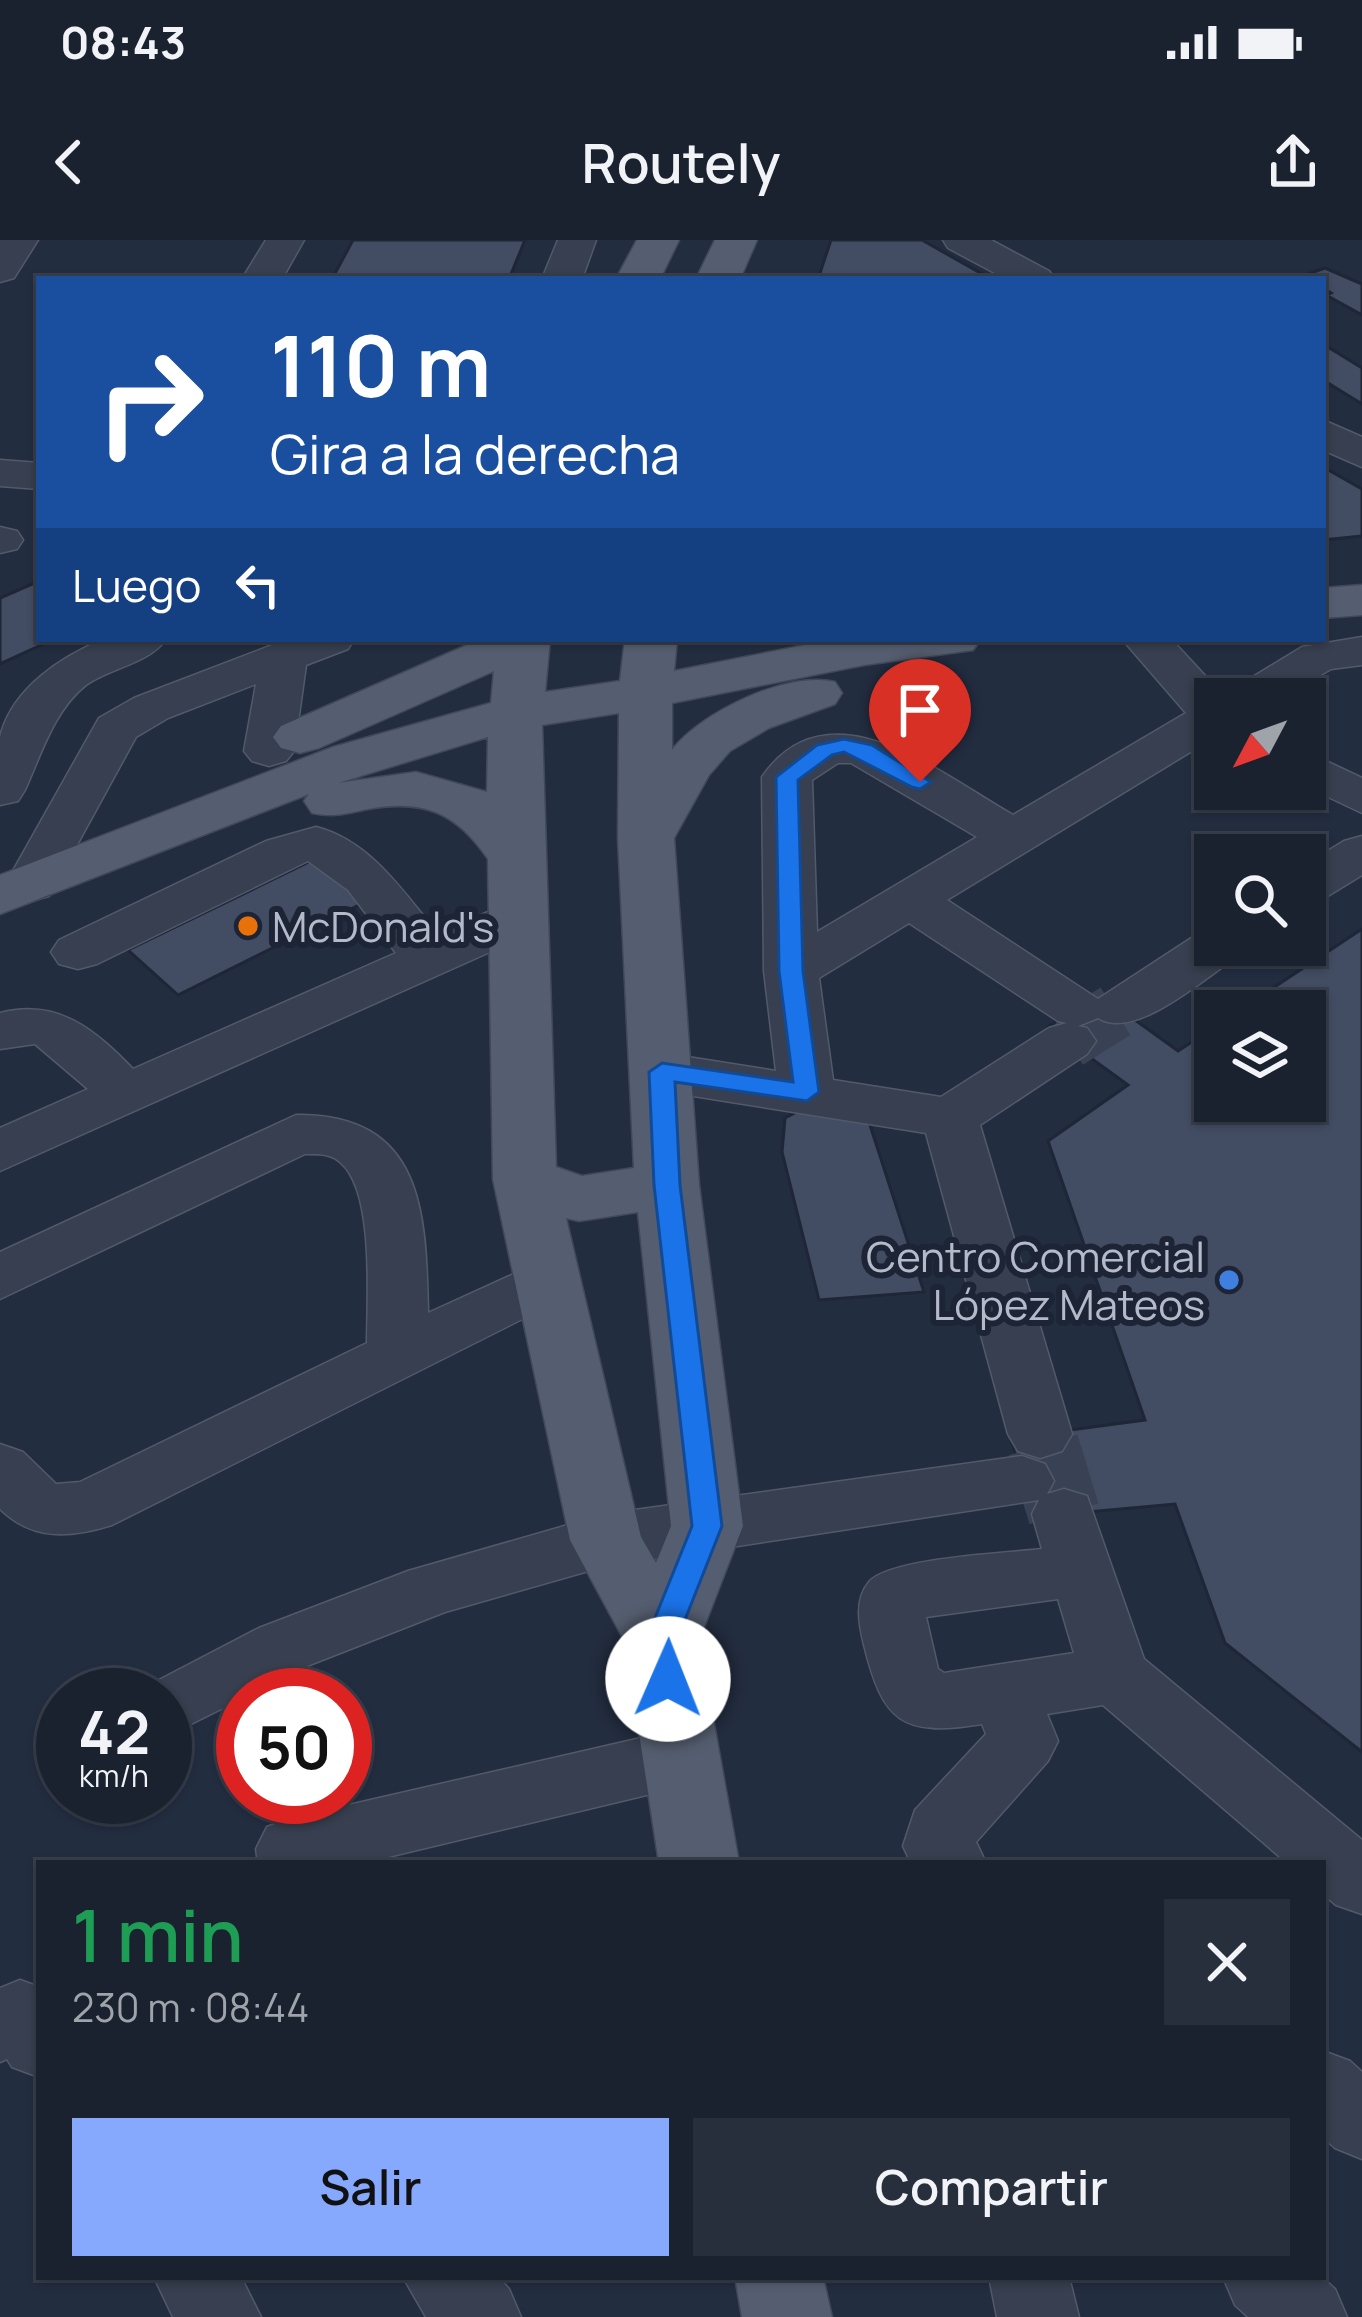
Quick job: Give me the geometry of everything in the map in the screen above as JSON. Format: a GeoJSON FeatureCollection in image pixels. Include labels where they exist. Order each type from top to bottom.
{"type":"FeatureCollection","features":[{"type":"Feature","properties":{"kind":"main road"},"geometry":{"type":"LineString","coordinates":[[640,276],[658,240]]}},
{"type":"Feature","properties":{"kind":"main road"},"geometry":{"type":"LineString","coordinates":[[719,276],[736,240]]}},
{"type":"Feature","properties":{"kind":"main road"},"geometry":{"type":"LineString","coordinates":[[1326,562],[1362,559]]}},
{"type":"Feature","properties":{"kind":"main road"},"geometry":{"type":"LineString","coordinates":[[1326,604],[1362,600]]}},
{"type":"Feature","properties":{"kind":"main road"},"geometry":{"type":"LineString","coordinates":[[97,856],[194,783],[516,642]]}},
{"type":"Feature","properties":{"kind":"main road"},"geometry":{"type":"LineString","coordinates":[[523,642],[514,734],[525,1179],[606,1540],[662,1640],[698,1860]]}},
{"type":"Feature","properties":{"kind":"main road"},"geometry":{"type":"LineString","coordinates":[[16,890],[352,758],[514,734],[634,674],[717,642]]}},
{"type":"Feature","properties":{"kind":"main road"},"geometry":{"type":"LineString","coordinates":[[634,674],[928,642]]}},
{"type":"Feature","properties":{"kind":"main road"},"geometry":{"type":"LineString","coordinates":[[646,838],[689,759],[722,727],[972,642]]}},
{"type":"Feature","properties":{"kind":"main road"},"geometry":{"type":"LineString","coordinates":[[634,674],[667,1185],[707,1526],[662,1640]]}},
{"type":"Feature","properties":{"kind":"main road"},"geometry":{"type":"LineString","coordinates":[[176,828],[289,814],[362,793],[417,788],[458,800],[490,821],[520,890]]}},
{"type":"Feature","properties":{"kind":"main road"},"geometry":{"type":"LineString","coordinates":[[525,1179],[580,1199],[667,1185]]}},
{"type":"Feature","properties":{"kind":"main road"},"geometry":{"type":"LineString","coordinates":[[779,2280],[787,2317]]}},
{"type":"Feature","properties":{"kind":"street"},"geometry":{"type":"LineString","coordinates":[[0,270],[20,240]]}},
{"type":"Feature","properties":{"kind":"street"},"geometry":{"type":"LineString","coordinates":[[264,276],[285,240]]}},
{"type":"Feature","properties":{"kind":"street"},"geometry":{"type":"LineString","coordinates":[[563,276],[578,240]]}},
{"type":"Feature","properties":{"kind":"street"},"geometry":{"type":"LineString","coordinates":[[962,240],[1029,276]]}},
{"type":"Feature","properties":{"kind":"street"},"geometry":{"type":"LineString","coordinates":[[1326,435],[1362,454]]}},
{"type":"Feature","properties":{"kind":"street"},"geometry":{"type":"LineString","coordinates":[[0,473],[36,476]]}},
{"type":"Feature","properties":{"kind":"street"},"geometry":{"type":"LineString","coordinates":[[0,790],[37,715],[58,685],[85,665],[136,642]]}},
{"type":"Feature","properties":{"kind":"street"},"geometry":{"type":"LineString","coordinates":[[16,890],[116,728],[151,708],[323,642]]}},
{"type":"Feature","properties":{"kind":"street"},"geometry":{"type":"LineString","coordinates":[[791,971],[1215,716],[1148,642]]}},
{"type":"Feature","properties":{"kind":"street"},"geometry":{"type":"LineString","coordinates":[[1282,678],[1319,657],[1362,651]]}},
{"type":"Feature","properties":{"kind":"street"},"geometry":{"type":"LineString","coordinates":[[269,751],[284,656]]}},
{"type":"Feature","properties":{"kind":"street"},"geometry":{"type":"LineString","coordinates":[[807,1092],[791,971],[784,789],[796,766],[824,750],[844,746],[864,750],[1014,837]]}},
{"type":"Feature","properties":{"kind":"street"},"geometry":{"type":"LineString","coordinates":[[1326,777],[1362,797]]}},
{"type":"Feature","properties":{"kind":"street"},"geometry":{"type":"LineString","coordinates":[[78,952],[284,852],[316,844],[366,878],[428,958]]}},
{"type":"Feature","properties":{"kind":"street"},"geometry":{"type":"LineString","coordinates":[[1326,875],[1362,852]]}},
{"type":"Feature","properties":{"kind":"street"},"geometry":{"type":"LineString","coordinates":[[0,1151],[428,958],[520,890]]}},
{"type":"Feature","properties":{"kind":"street"},"geometry":{"type":"LineString","coordinates":[[910,900],[1088,1019]]}},
{"type":"Feature","properties":{"kind":"street"},"geometry":{"type":"LineString","coordinates":[[662,1072],[950,1118],[1088,1019],[1194,958]]}},
{"type":"Feature","properties":{"kind":"street"},"geometry":{"type":"LineString","coordinates":[[0,1031],[26,1023],[57,1030],[124,1093]]}},
{"type":"Feature","properties":{"kind":"street"},"geometry":{"type":"LineString","coordinates":[[950,1118],[1051,1500],[1115,1675],[1362,1883]]}},
{"type":"Feature","properties":{"kind":"street"},"geometry":{"type":"LineString","coordinates":[[0,1277],[296,1135],[331,1132],[352,1138],[375,1160],[391,1207],[398,1356]]}},
{"type":"Feature","properties":{"kind":"street"},"geometry":{"type":"LineString","coordinates":[[0,1469],[42,1510],[89,1507],[549,1280]]}},
{"type":"Feature","properties":{"kind":"street"},"geometry":{"type":"LineString","coordinates":[[192,1695],[283,1647],[431,1590],[606,1540],[707,1526],[1051,1500]]}},
{"type":"Feature","properties":{"kind":"street"},"geometry":{"type":"LineString","coordinates":[[1051,1500],[893,1600],[892,1622],[908,1685],[935,1703],[1115,1675]]}},
{"type":"Feature","properties":{"kind":"street"},"geometry":{"type":"LineString","coordinates":[[948,1860],[939,1846],[940,1832],[1023,1742],[1003,1691]]}},
{"type":"Feature","properties":{"kind":"street"},"geometry":{"type":"LineString","coordinates":[[294,1860],[292,1849],[680,1758]]}},
{"type":"Feature","properties":{"kind":"street"},"geometry":{"type":"LineString","coordinates":[[1326,2081],[1362,2074]]}},
{"type":"Feature","properties":{"kind":"street"},"geometry":{"type":"LineString","coordinates":[[1326,2085],[1362,2123]]}},
{"type":"Feature","properties":{"kind":"street"},"geometry":{"type":"LineString","coordinates":[[196,2280],[220,2317]]}},
{"type":"Feature","properties":{"kind":"street"},"geometry":{"type":"LineString","coordinates":[[446,2280],[480,2317]]}},
{"type":"Feature","properties":{"kind":"street"},"geometry":{"type":"LineString","coordinates":[[1030,2280],[1038,2317]]}},
{"type":"Feature","properties":{"kind":"building"},"geometry":{"type":"Polygon","coordinates":[[[353,240],[525,240],[510,276],[334,276],[353,240]]]}},
{"type":"Feature","properties":{"kind":"building"},"geometry":{"type":"Polygon","coordinates":[[[831,240],[922,240],[986,276],[819,276],[831,240]]]}},
{"type":"Feature","properties":{"kind":"building"},"geometry":{"type":"Polygon","coordinates":[[[1325,268],[1362,284],[1362,315],[1326,295],[1331,293],[1326,290],[1326,276],[1302,276],[1325,268]]]}},
{"type":"Feature","properties":{"kind":"building"},"geometry":{"type":"Polygon","coordinates":[[[1326,346],[1362,368],[1362,404],[1326,382],[1326,346]]]}},
{"type":"Feature","properties":{"kind":"building"},"geometry":{"type":"Polygon","coordinates":[[[1326,469],[1362,489],[1362,536],[1326,540],[1326,469]]]}},
{"type":"Feature","properties":{"kind":"building"},"geometry":{"type":"Polygon","coordinates":[[[36,582],[36,642],[48,642],[0,664],[0,598],[36,582]]]}},
{"type":"Feature","properties":{"kind":"building","name":"McDonald's"},"geometry":{"type":"Polygon","coordinates":[[[315,859],[367,901],[178,995],[128,950],[315,859]]]}},
{"type":"Feature","properties":{"kind":"building","name":"Centro Comercial López Mateos"},"geometry":{"type":"Polygon","coordinates":[[[1362,929],[1362,1752],[1225,1643],[1175,1504],[1032,1517],[1011,1438],[1145,1420],[1048,1141],[1128,1085],[1048,1027],[1099,994],[1178,1051],[1194,1041],[1194,1122],[1326,1122],[1326,990],[1270,990],[1306,966],[1326,966],[1326,953],[1362,929]]]}},
{"type":"Feature","properties":{"kind":"building"},"geometry":{"type":"Polygon","coordinates":[[[808,1106],[855,1111],[870,1125],[924,1292],[819,1300],[782,1152],[785,1118],[808,1106]]]}},
{"type":"Feature","properties":{"kind":"tunnel"},"geometry":{"type":"LineString","coordinates":[[1068,1041],[1119,1009]]}},
{"type":"Feature","properties":{"kind":"tunnel"},"geometry":{"type":"LineString","coordinates":[[1040,1434],[1044,1448]]}},
{"type":"Feature","properties":{"kind":"tunnel"},"geometry":{"type":"LineString","coordinates":[[1043,1445],[1064,1514]]}},
{"type":"Feature","properties":{"kind":"place","name":"McDonald's"},"geometry":{"type":"Point","coordinates":[248,926]}},
{"type":"Feature","properties":{"kind":"place","name":"Centro Comercial López Mateos"},"geometry":{"type":"Point","coordinates":[1229,1280]}},
{"type":"Feature","properties":{"kind":"route"},"geometry":{"type":"LineString","coordinates":[[668,1679],[662,1640],[707,1526],[667,1185],[662,1072],[807,1092],[791,971],[787,777],[824,750],[844,746],[864,750],[920,782]]}}]}
